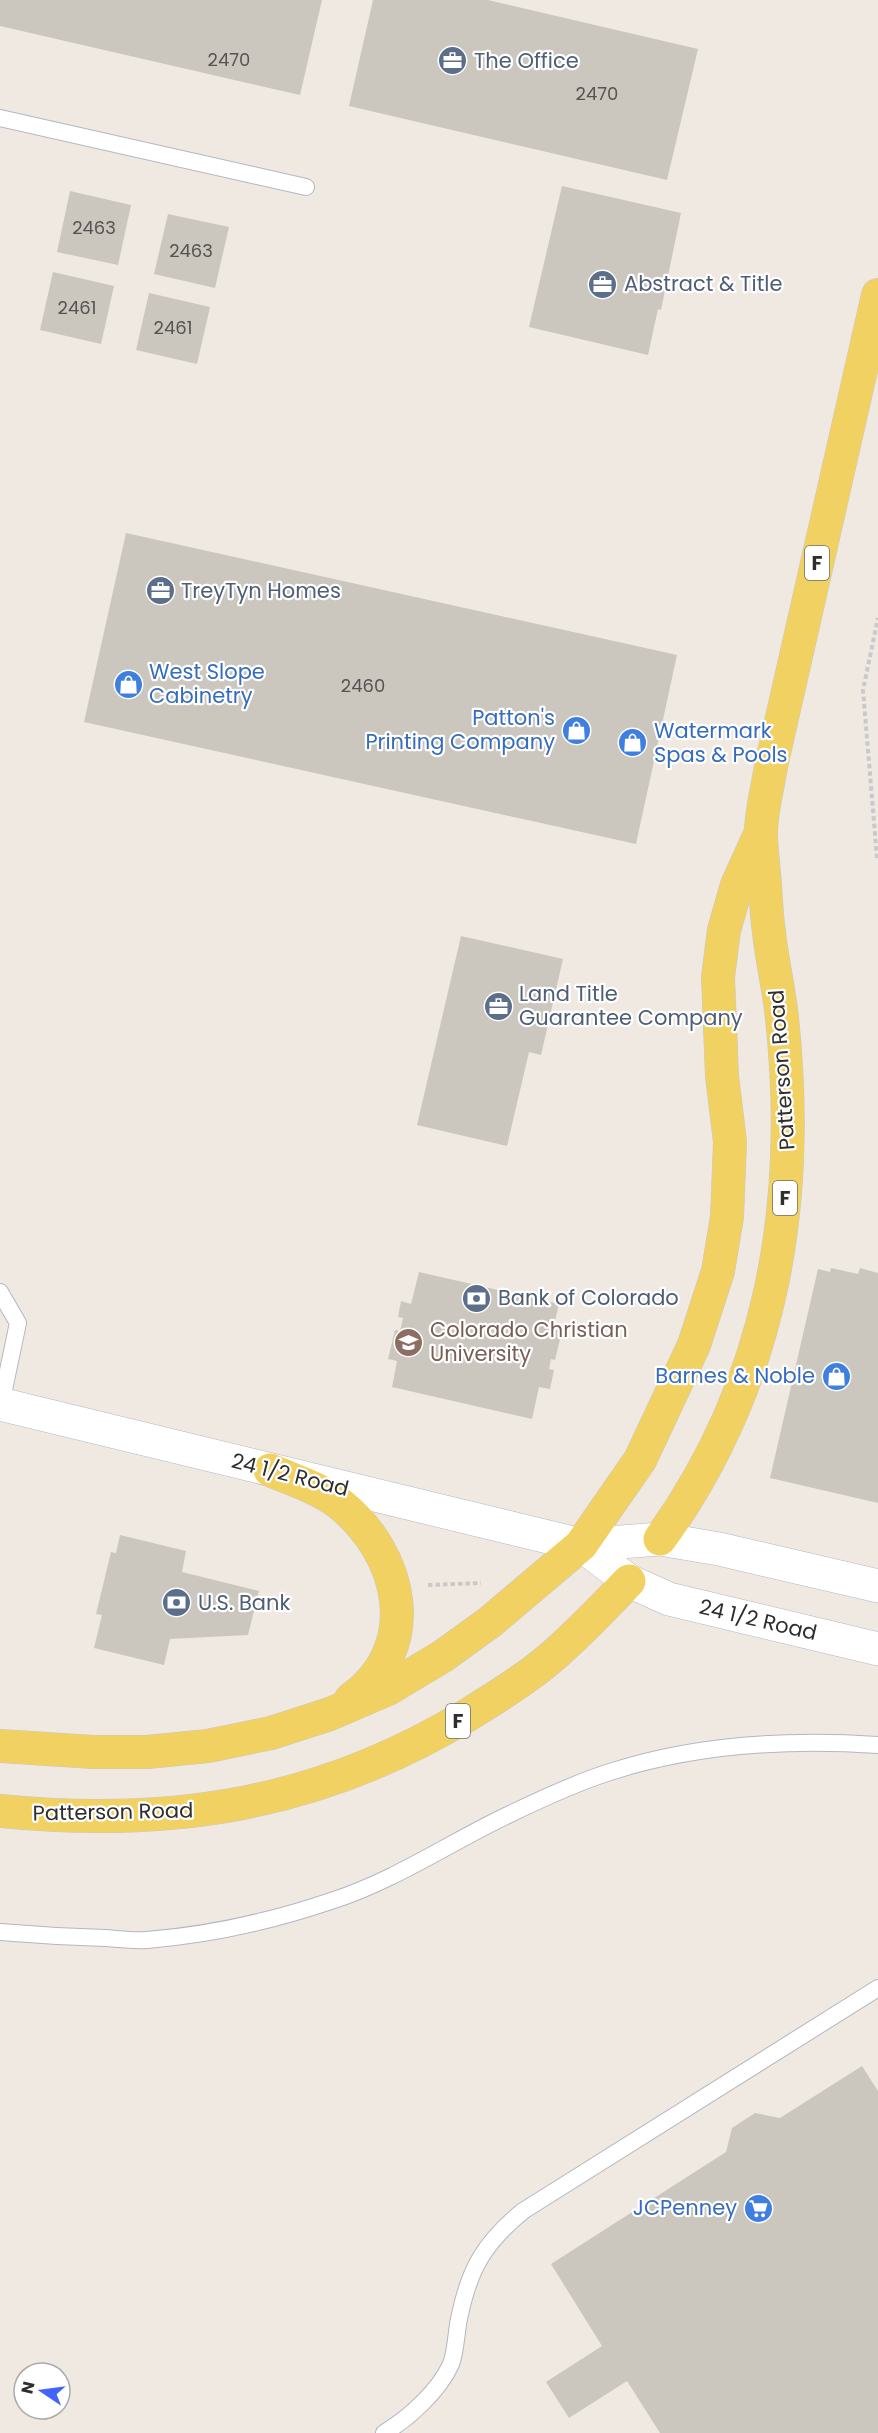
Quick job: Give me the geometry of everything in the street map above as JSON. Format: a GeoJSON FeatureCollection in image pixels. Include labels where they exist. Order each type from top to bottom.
{"type":"FeatureCollection","features":[{"type":"Feature","properties":{"kind":"main road","name":"Patterson Road"},"geometry":{"type":"LineString","coordinates":[[0,1811],[81,1816],[135,1816],[203,1811],[300,1791],[349,1775],[399,1754],[440,1732],[523,1679],[565,1646],[629,1581],[682,1508],[711,1460],[740,1396],[761,1330],[778,1259],[785,1202],[789,1138],[782,1018],[768,932],[761,832],[771,766],[878,295]]}},
{"type":"Feature","properties":{"kind":"main road","name":"Patterson Road"},"geometry":{"type":"LineString","coordinates":[[0,1746],[93,1752],[147,1752],[208,1746],[271,1733],[330,1714],[388,1689],[443,1656],[490,1622],[581,1545],[640,1460],[694,1345],[718,1271],[727,1218],[730,1142],[723,1076],[718,977],[724,930],[737,885],[761,832]]}},
{"type":"Feature","properties":{"kind":"main road","name":"24 1/2 Road"},"geometry":{"type":"LineString","coordinates":[[0,1404],[581,1545],[660,1539],[719,1549],[878,1586]]}},
{"type":"Feature","properties":{"kind":"main road"},"geometry":{"type":"LineString","coordinates":[[270,1470],[324,1493],[339,1503],[361,1523],[375,1541],[391,1571],[398,1600],[396,1629],[389,1652],[375,1675],[360,1692],[330,1714]]}},
{"type":"Feature","properties":{"kind":"main road","name":"24 1/2 Road"},"geometry":{"type":"LineString","coordinates":[[581,1545],[629,1581],[669,1599],[878,1649]]}},
{"type":"Feature","properties":{"kind":"lane"},"geometry":{"type":"LineString","coordinates":[[0,118],[306,187]]}},
{"type":"Feature","properties":{"kind":"lane"},"geometry":{"type":"LineString","coordinates":[[0,1292],[18,1323],[0,1404]]}},
{"type":"Feature","properties":{"kind":"lane"},"geometry":{"type":"LineString","coordinates":[[0,1932],[145,1940],[210,1932],[267,1920],[333,1901],[386,1879],[557,1791],[609,1772],[661,1758],[769,1743],[838,1742],[878,1745]]}},
{"type":"Feature","properties":{"kind":"lane"},"geometry":{"type":"LineString","coordinates":[[384,2433],[424,2400],[451,2363],[462,2303],[471,2276],[484,2249],[499,2231],[522,2211],[878,1988]]}},
{"type":"Feature","properties":{"kind":"path"},"geometry":{"type":"LineString","coordinates":[[877,858],[863,690],[878,618]]}},
{"type":"Feature","properties":{"kind":"path"},"geometry":{"type":"LineString","coordinates":[[423,1585],[488,1582]]}},
{"type":"Feature","properties":{"kind":"building"},"geometry":{"type":"Polygon","coordinates":[[[0,0],[322,0],[300,95],[0,26],[0,0]]]}},
{"type":"Feature","properties":{"kind":"building"},"geometry":{"type":"Polygon","coordinates":[[[373,0],[488,0],[698,49],[667,180],[349,106],[373,0]]]}},
{"type":"Feature","properties":{"kind":"building","name":"Abstract & Title"},"geometry":{"type":"Polygon","coordinates":[[[562,186],[681,213],[661,310],[658,309],[648,355],[529,327],[562,186]]]}},
{"type":"Feature","properties":{"kind":"building"},"geometry":{"type":"Polygon","coordinates":[[[70,191],[131,205],[118,265],[57,252],[70,191]]]}},
{"type":"Feature","properties":{"kind":"building"},"geometry":{"type":"Polygon","coordinates":[[[168,214],[229,227],[215,288],[154,274],[168,214]]]}},
{"type":"Feature","properties":{"kind":"building"},"geometry":{"type":"Polygon","coordinates":[[[53,272],[114,286],[101,344],[40,330],[53,272]]]}},
{"type":"Feature","properties":{"kind":"building"},"geometry":{"type":"Polygon","coordinates":[[[149,293],[210,307],[197,364],[136,350],[149,293]]]}},
{"type":"Feature","properties":{"kind":"building"},"geometry":{"type":"Polygon","coordinates":[[[126,533],[677,655],[636,844],[84,722],[126,533]]]}},
{"type":"Feature","properties":{"kind":"building","name":"Land Title Guarantee Company"},"geometry":{"type":"Polygon","coordinates":[[[461,936],[563,959],[541,1055],[529,1052],[507,1146],[417,1125],[461,936]]]}},
{"type":"Feature","properties":{"kind":"building","name":"Barnes & Noble"},"geometry":{"type":"Polygon","coordinates":[[[831,1268],[858,1274],[860,1268],[878,1273],[878,1503],[770,1478],[818,1269],[830,1272],[831,1268]]]}},
{"type":"Feature","properties":{"kind":"building"},"geometry":{"type":"Polygon","coordinates":[[[419,1272],[559,1304],[553,1329],[562,1331],[555,1360],[551,1359],[549,1369],[554,1370],[550,1389],[539,1387],[532,1419],[392,1387],[397,1361],[388,1359],[395,1330],[400,1331],[403,1318],[398,1317],[401,1301],[411,1304],[419,1272]]]}},
{"type":"Feature","properties":{"kind":"building","name":"U.S. Bank"},"geometry":{"type":"Polygon","coordinates":[[[120,1535],[186,1551],[182,1572],[259,1591],[248,1635],[170,1639],[164,1665],[94,1648],[102,1615],[96,1614],[111,1552],[116,1553],[120,1535]]]}},
{"type":"Feature","properties":{"kind":"building","name":"JCPenney"},"geometry":{"type":"Polygon","coordinates":[[[862,2066],[878,2091],[878,2433],[660,2433],[627,2381],[569,2418],[546,2382],[602,2346],[551,2264],[726,2152],[732,2128],[755,2113],[780,2118],[862,2066]]]}},
{"type":"Feature","properties":{"kind":"place","name":"The Office"},"geometry":{"type":"Point","coordinates":[453,61]}},
{"type":"Feature","properties":{"kind":"place","name":"Abstract & Title"},"geometry":{"type":"Point","coordinates":[603,284]}},
{"type":"Feature","properties":{"kind":"place","name":"TreyTyn Homes"},"geometry":{"type":"Point","coordinates":[160,591]}},
{"type":"Feature","properties":{"kind":"place","name":"West Slope Cabinetry"},"geometry":{"type":"Point","coordinates":[128,684]}},
{"type":"Feature","properties":{"kind":"place","name":"Patton's Printing Company"},"geometry":{"type":"Point","coordinates":[576,730]}},
{"type":"Feature","properties":{"kind":"place","name":"Watermark Spas & Pools"},"geometry":{"type":"Point","coordinates":[633,743]}},
{"type":"Feature","properties":{"kind":"place","name":"Land Title Guarantee Company"},"geometry":{"type":"Point","coordinates":[498,1006]}},
{"type":"Feature","properties":{"kind":"place","name":"Bank of Colorado"},"geometry":{"type":"Point","coordinates":[477,1298]}},
{"type":"Feature","properties":{"kind":"place","name":"Colorado Christian University"},"geometry":{"type":"Point","coordinates":[409,1342]}},
{"type":"Feature","properties":{"kind":"place","name":"Barnes & Noble"},"geometry":{"type":"Point","coordinates":[836,1376]}},
{"type":"Feature","properties":{"kind":"place","name":"U.S. Bank"},"geometry":{"type":"Point","coordinates":[177,1603]}},
{"type":"Feature","properties":{"kind":"place","name":"JCPenney"},"geometry":{"type":"Point","coordinates":[758,2208]}}]}
